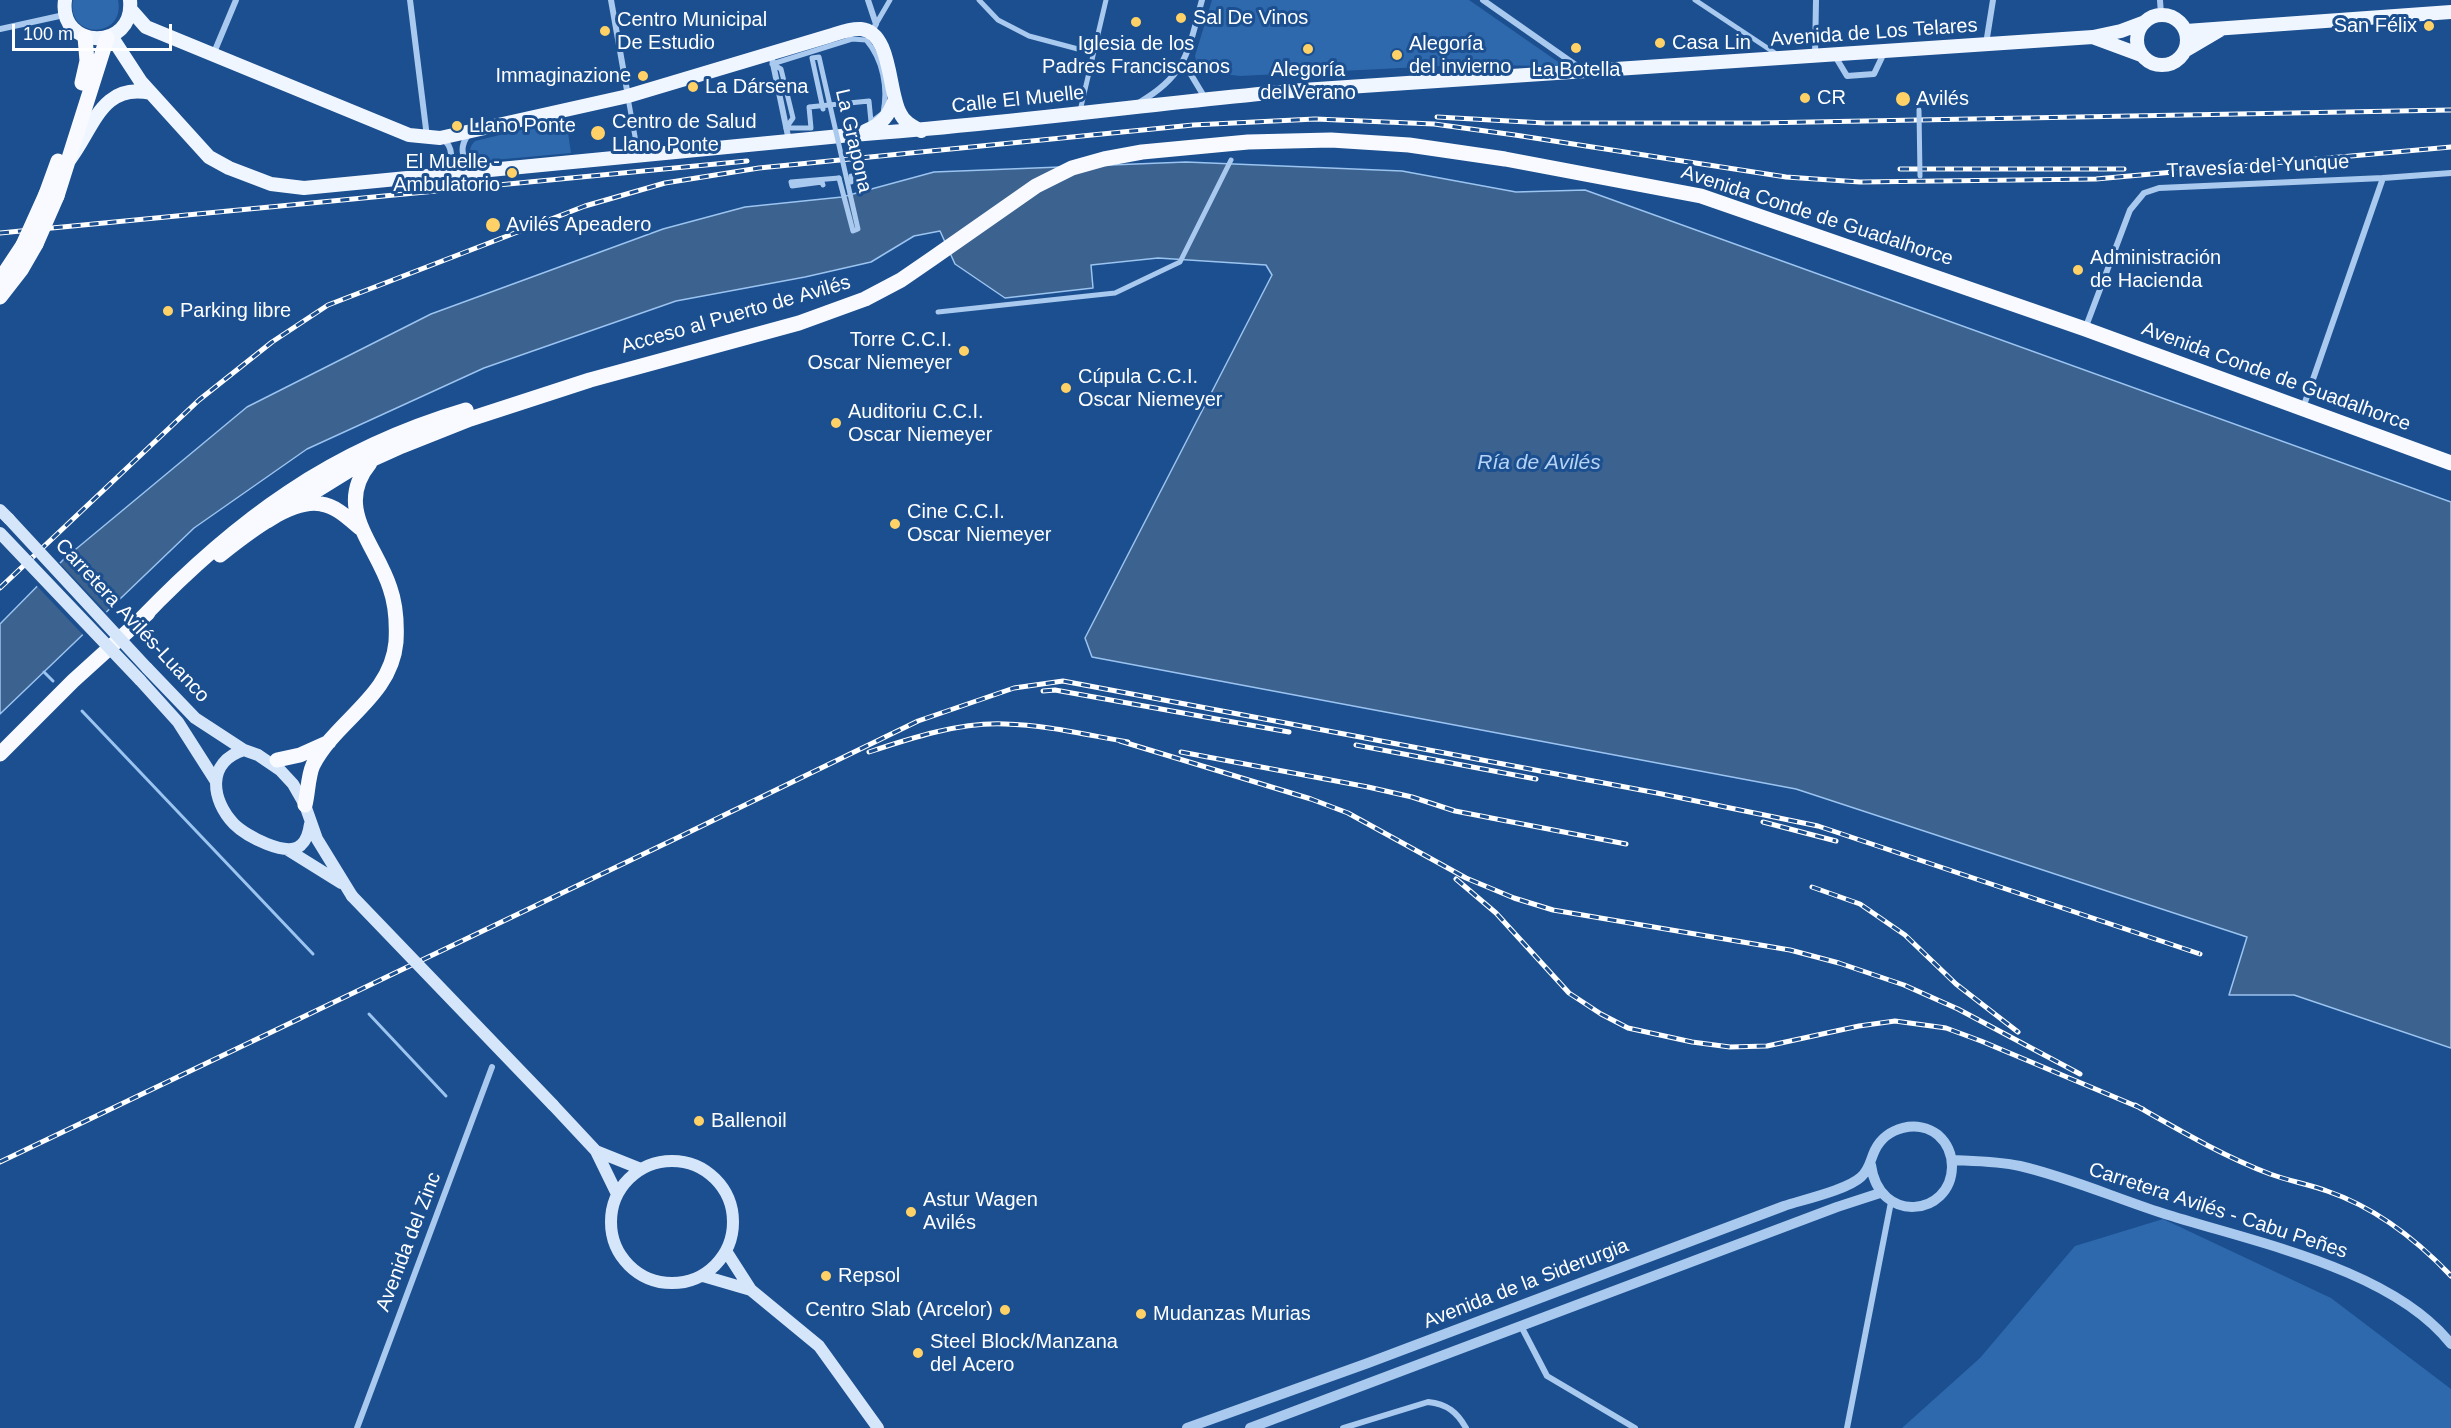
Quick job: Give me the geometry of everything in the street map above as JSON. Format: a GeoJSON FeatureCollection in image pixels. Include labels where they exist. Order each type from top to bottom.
{"type":"FeatureCollection","features":[{"type":"Feature","properties":{"kind":"highway"},"geometry":{"type":"LineString","coordinates":[[0,297],[21,270],[29,244],[67,163],[98,41]]}},
{"type":"Feature","properties":{"kind":"highway"},"geometry":{"type":"LineString","coordinates":[[51,195],[87,61],[98,41]]}},
{"type":"Feature","properties":{"kind":"highway","name":"Avenida Conde de Guadalhorce"},"geometry":{"type":"LineString","coordinates":[[1142,152],[1248,142],[1331,140],[1430,148],[1505,159],[1701,196],[2085,329],[2451,463]]}},
{"type":"Feature","properties":{"kind":"highway","name":"Acceso al Puerto de Avilés"},"geometry":{"type":"LineString","coordinates":[[590,380],[830,313],[865,299],[933,258],[1036,186],[1072,168],[1142,152]]}},
{"type":"Feature","properties":{"kind":"highway"},"geometry":{"type":"LineString","coordinates":[[0,280],[29,244]]}},
{"type":"Feature","properties":{"kind":"highway"},"geometry":{"type":"LineString","coordinates":[[140,620],[181,578],[232,533],[280,496],[351,455],[412,429],[455,414],[563,383],[590,380]]}},
{"type":"Feature","properties":{"kind":"highway"},"geometry":{"type":"LineString","coordinates":[[0,754],[73,681],[140,620],[226,550],[331,480],[371,460],[470,419],[590,380]]}},
{"type":"Feature","properties":{"kind":"highway"},"geometry":{"type":"LineString","coordinates":[[334,508],[331,480],[338,470],[412,429]]}},
{"type":"Feature","properties":{"kind":"highway"},"geometry":{"type":"LineString","coordinates":[[305,805],[313,766],[331,740],[367,705],[387,674],[396,643],[396,615],[390,587],[360,528],[355,499],[360,475],[371,460]]}},
{"type":"Feature","properties":{"kind":"highway"},"geometry":{"type":"LineString","coordinates":[[232,533],[319,480],[331,480],[355,499]]}},
{"type":"Feature","properties":{"kind":"highway"},"geometry":{"type":"LineString","coordinates":[[267,521],[307,503],[320,503],[334,508],[360,528]]}},
{"type":"Feature","properties":{"kind":"highway"},"geometry":{"type":"LineString","coordinates":[[277,760],[300,755],[331,740]]}},
{"type":"Feature","properties":{"kind":"main road"},"geometry":{"type":"LineString","coordinates":[[65,0],[65,15],[71,27],[98,41],[151,93],[209,157],[229,168],[271,184],[304,188],[638,155],[788,134],[851,135],[877,127],[884,121],[895,99]]}},
{"type":"Feature","properties":{"kind":"main road"},"geometry":{"type":"LineString","coordinates":[[98,41],[124,25],[131,5]]}},
{"type":"Feature","properties":{"kind":"main road"},"geometry":{"type":"LineString","coordinates":[[131,5],[146,27],[409,135],[433,138],[470,132],[628,96],[771,59],[854,29],[874,28],[882,46],[895,99],[904,119],[921,130]]}},
{"type":"Feature","properties":{"kind":"main road"},"geometry":{"type":"LineString","coordinates":[[2186,31],[2451,13]]}},
{"type":"Feature","properties":{"kind":"main road"},"geometry":{"type":"LineString","coordinates":[[2161,15],[2174,18],[2186,31],[2188,41],[2181,57],[2164,65],[2155,64],[2141,55],[2137,38],[2145,22],[2161,15]]}},
{"type":"Feature","properties":{"kind":"main road","name":"Avenida de Los Telares"},"geometry":{"type":"LineString","coordinates":[[1585,72],[2093,38],[2145,22]]}},
{"type":"Feature","properties":{"kind":"main road"},"geometry":{"type":"LineString","coordinates":[[2186,50],[2223,28]]}},
{"type":"Feature","properties":{"kind":"main road","name":"Avenida de Los Telares"},"geometry":{"type":"LineString","coordinates":[[2093,38],[2119,45],[2141,55]]}},
{"type":"Feature","properties":{"kind":"main road","name":"Calle El Muelle"},"geometry":{"type":"LineString","coordinates":[[851,135],[1132,108],[1205,98],[1353,86],[1585,72]]}},
{"type":"Feature","properties":{"kind":"main road"},"geometry":{"type":"LineString","coordinates":[[67,163],[82,143],[102,108],[115,95],[130,91],[151,93]]}},
{"type":"Feature","properties":{"kind":"main road","name":"Carretera Avilés-Luanco"},"geometry":{"type":"LineString","coordinates":[[4,514],[195,718],[244,750]]}},
{"type":"Feature","properties":{"kind":"main road","name":"Carretera Avilés-Luanco"},"geometry":{"type":"LineString","coordinates":[[0,533],[178,722],[215,780]]}},
{"type":"Feature","properties":{"kind":"main road"},"geometry":{"type":"LineString","coordinates":[[343,884],[288,850],[270,845],[236,826],[225,814],[215,780],[226,758],[244,750],[258,755],[280,770],[305,805],[310,824],[352,896],[596,1151],[617,1194]]}},
{"type":"Feature","properties":{"kind":"main road"},"geometry":{"type":"LineString","coordinates":[[288,850],[301,846],[308,834],[310,824]]}},
{"type":"Feature","properties":{"kind":"main road"},"geometry":{"type":"LineString","coordinates":[[596,1151],[641,1169]]}},
{"type":"Feature","properties":{"kind":"main road"},"geometry":{"type":"LineString","coordinates":[[680,1161],[697,1166],[712,1175],[724,1188],[731,1204],[733,1229],[726,1251],[717,1264],[703,1276],[685,1282],[660,1282],[638,1273],[624,1261],[614,1243],[610,1222],[617,1194],[625,1182],[641,1169],[660,1162],[680,1161]]}},
{"type":"Feature","properties":{"kind":"main road"},"geometry":{"type":"LineString","coordinates":[[726,1251],[751,1290],[799,1327],[819,1346],[878,1428]]}},
{"type":"Feature","properties":{"kind":"main road"},"geometry":{"type":"LineString","coordinates":[[703,1276],[751,1290]]}},
{"type":"Feature","properties":{"kind":"street"},"geometry":{"type":"LineString","coordinates":[[213,56],[236,0]]}},
{"type":"Feature","properties":{"kind":"street"},"geometry":{"type":"LineString","coordinates":[[410,0],[433,138],[447,142],[452,159],[444,175]]}},
{"type":"Feature","properties":{"kind":"street"},"geometry":{"type":"LineString","coordinates":[[611,0],[638,155]]}},
{"type":"Feature","properties":{"kind":"street"},"geometry":{"type":"LineString","coordinates":[[868,0],[874,28]]}},
{"type":"Feature","properties":{"kind":"street"},"geometry":{"type":"LineString","coordinates":[[874,28],[890,0]]}},
{"type":"Feature","properties":{"kind":"street"},"geometry":{"type":"LineString","coordinates":[[979,0],[998,20],[1029,36],[1093,53]]}},
{"type":"Feature","properties":{"kind":"street"},"geometry":{"type":"LineString","coordinates":[[1080,112],[1106,0]]}},
{"type":"Feature","properties":{"kind":"street"},"geometry":{"type":"LineString","coordinates":[[1132,108],[1161,90],[1184,63],[1202,0]]}},
{"type":"Feature","properties":{"kind":"street"},"geometry":{"type":"LineString","coordinates":[[1695,0],[1784,60]]}},
{"type":"Feature","properties":{"kind":"street"},"geometry":{"type":"LineString","coordinates":[[1815,0],[1815,57]]}},
{"type":"Feature","properties":{"kind":"street"},"geometry":{"type":"LineString","coordinates":[[1986,45],[1993,0]]}},
{"type":"Feature","properties":{"kind":"street"},"geometry":{"type":"LineString","coordinates":[[2160,0],[2161,15]]}},
{"type":"Feature","properties":{"kind":"street"},"geometry":{"type":"LineString","coordinates":[[1487,1],[1585,72]]}},
{"type":"Feature","properties":{"kind":"street"},"geometry":{"type":"LineString","coordinates":[[0,29],[65,15]]}},
{"type":"Feature","properties":{"kind":"street"},"geometry":{"type":"LineString","coordinates":[[852,39],[866,40],[875,51],[887,91],[883,113],[871,122],[869,101],[808,107],[811,128],[788,134],[771,59],[852,39]]}},
{"type":"Feature","properties":{"kind":"street"},"geometry":{"type":"LineString","coordinates":[[1835,56],[1847,76],[1874,74],[1884,53]]}},
{"type":"Feature","properties":{"kind":"street","name":"La Grapona"},"geometry":{"type":"LineString","coordinates":[[823,185],[822,182],[792,186],[791,182],[839,177],[853,231],[858,230],[819,57],[812,58],[825,109]]}},
{"type":"Feature","properties":{"kind":"street"},"geometry":{"type":"LineString","coordinates":[[1184,63],[1205,98]]}},
{"type":"Feature","properties":{"kind":"street"},"geometry":{"type":"LineString","coordinates":[[1919,110],[1920,176]]}},
{"type":"Feature","properties":{"kind":"street"},"geometry":{"type":"LineString","coordinates":[[470,132],[464,141],[462,153],[465,161],[475,172]]}},
{"type":"Feature","properties":{"kind":"street"},"geometry":{"type":"LineString","coordinates":[[938,312],[1115,293],[1180,262],[1231,160]]}},
{"type":"Feature","properties":{"kind":"street","name":"Travesía del Yunque"},"geometry":{"type":"LineString","coordinates":[[2085,329],[2130,210],[2144,193],[2159,188],[2383,178],[2451,172]]}},
{"type":"Feature","properties":{"kind":"street"},"geometry":{"type":"LineString","coordinates":[[2303,408],[2383,178]]}},
{"type":"Feature","properties":{"kind":"street","name":"Avenida del Zinc"},"geometry":{"type":"LineString","coordinates":[[357,1428],[492,1067]]}},
{"type":"Feature","properties":{"kind":"street"},"geometry":{"type":"LineString","coordinates":[[1910,1126],[1924,1128],[1937,1135],[1947,1146],[1952,1160],[1952,1175],[1946,1190],[1935,1201],[1920,1207],[1905,1207],[1891,1202],[1880,1193],[1873,1180],[1871,1165],[1875,1150],[1883,1138],[1895,1130],[1910,1126]]}},
{"type":"Feature","properties":{"kind":"street","name":"Carretera Avilés - Cabu Peñes"},"geometry":{"type":"LineString","coordinates":[[1952,1160],[2028,1168],[2161,1213],[2312,1259],[2372,1283],[2398,1298],[2426,1317],[2451,1344]]}},
{"type":"Feature","properties":{"kind":"street","name":"Avenida de la Siderurgia"},"geometry":{"type":"LineString","coordinates":[[1187,1428],[1838,1188],[1860,1179],[1871,1165]]}},
{"type":"Feature","properties":{"kind":"street","name":"Avenida de la Siderurgia"},"geometry":{"type":"LineString","coordinates":[[1250,1428],[1837,1207],[1880,1193]]}},
{"type":"Feature","properties":{"kind":"street"},"geometry":{"type":"LineString","coordinates":[[1847,1428],[1891,1202]]}},
{"type":"Feature","properties":{"kind":"street"},"geometry":{"type":"LineString","coordinates":[[1521,1326],[1547,1376],[1635,1428]]}},
{"type":"Feature","properties":{"kind":"street"},"geometry":{"type":"LineString","coordinates":[[1344,1428],[1428,1402],[1448,1407],[1457,1413],[1467,1428]]}},
{"type":"Feature","properties":{"kind":"shaded area"},"geometry":{"type":"Polygon","coordinates":[[[73,0],[118,0],[118,13],[113,22],[105,28],[96,30],[86,28],[78,22],[73,13],[73,0]]]}},
{"type":"Feature","properties":{"kind":"shaded area"},"geometry":{"type":"Polygon","coordinates":[[[1212,0],[1469,0],[1564,66],[1461,65],[1240,76],[1199,71],[1195,56],[1212,0]]]}},
{"type":"Feature","properties":{"kind":"shaded area"},"geometry":{"type":"Polygon","coordinates":[[[566,119],[571,153],[482,161],[471,153],[472,144],[475,141],[566,119]]]}},
{"type":"Feature","properties":{"kind":"shaded area"},"geometry":{"type":"Polygon","coordinates":[[[2163,1219],[2331,1298],[2451,1389],[2451,1428],[1902,1428],[1980,1358],[2075,1246],[2163,1219]]]}},
{"type":"Feature","properties":{"kind":"water","name":"Ría de Avilés"},"geometry":{"type":"Polygon","coordinates":[[[1186,162],[1402,171],[1516,192],[1585,190],[2451,502],[2451,1048],[2294,995],[2229,995],[2247,937],[1796,789],[1092,657],[1085,638],[1272,275],[1266,265],[1158,258],[1091,265],[1093,288],[1005,298],[955,264],[940,231],[914,236],[871,262],[676,301],[484,368],[307,449],[194,528],[0,714],[0,624],[64,559],[247,407],[431,314],[663,229],[745,207],[842,197],[934,172],[1186,162]]]}},
{"type":"Feature","properties":{"kind":"pier"},"geometry":{"type":"Polygon","coordinates":[[[58,561],[109,615],[85,637],[35,584],[58,561]]]}},
{"type":"Feature","properties":{"kind":"waterway"},"geometry":{"type":"LineString","coordinates":[[44,672],[53,681]]}},
{"type":"Feature","properties":{"kind":"waterway"},"geometry":{"type":"LineString","coordinates":[[82,711],[313,954]]}},
{"type":"Feature","properties":{"kind":"waterway"},"geometry":{"type":"LineString","coordinates":[[369,1014],[446,1096]]}},
{"type":"Feature","properties":{"kind":"railway"},"geometry":{"type":"LineString","coordinates":[[1437,117],[1545,123],[1758,123],[2451,110]]}},
{"type":"Feature","properties":{"kind":"railway"},"geometry":{"type":"LineString","coordinates":[[0,588],[199,400],[272,342],[328,305],[585,206],[665,183],[759,168],[1193,125],[1315,119],[1434,124],[1786,177],[1860,182],[2096,179],[2451,147]]}},
{"type":"Feature","properties":{"kind":"railway"},"geometry":{"type":"LineString","coordinates":[[0,233],[747,161]]}},
{"type":"Feature","properties":{"kind":"railway"},"geometry":{"type":"LineString","coordinates":[[1900,169],[2124,169]]}},
{"type":"Feature","properties":{"kind":"railway"},"geometry":{"type":"LineString","coordinates":[[0,1162],[918,721],[1014,688],[1063,681],[1657,793],[1818,826],[2200,954]]}},
{"type":"Feature","properties":{"kind":"railway"},"geometry":{"type":"LineString","coordinates":[[1043,691],[1055,690],[1289,732]]}},
{"type":"Feature","properties":{"kind":"railway"},"geometry":{"type":"LineString","coordinates":[[869,752],[936,732],[988,724],[1036,726],[1128,742]]}},
{"type":"Feature","properties":{"kind":"railway"},"geometry":{"type":"LineString","coordinates":[[1120,741],[1311,799],[1348,813],[1466,878],[1514,898],[1553,910],[1790,950],[1839,963],[1904,985],[1958,1009],[2080,1074]]}},
{"type":"Feature","properties":{"kind":"railway"},"geometry":{"type":"LineString","coordinates":[[1356,745],[1536,779]]}},
{"type":"Feature","properties":{"kind":"railway"},"geometry":{"type":"LineString","coordinates":[[1181,752],[1368,787],[1412,797],[1455,811],[1626,844]]}},
{"type":"Feature","properties":{"kind":"railway"},"geometry":{"type":"LineString","coordinates":[[1763,822],[1836,841]]}},
{"type":"Feature","properties":{"kind":"railway"},"geometry":{"type":"LineString","coordinates":[[1456,879],[1496,913],[1569,993],[1628,1028],[1692,1042],[1730,1047],[1767,1046],[1859,1026],[1895,1021],[1946,1028],[2143,1109]]}},
{"type":"Feature","properties":{"kind":"railway"},"geometry":{"type":"LineString","coordinates":[[1812,887],[1860,904],[1905,935],[1956,984],[2018,1032]]}},
{"type":"Feature","properties":{"kind":"railway"},"geometry":{"type":"LineString","coordinates":[[2135,1105],[2235,1159],[2277,1176],[2327,1191],[2378,1215],[2424,1250],[2451,1276]]}},
{"type":"Feature","properties":{"kind":"place","name":"Sal De Vinos"},"geometry":{"type":"Point","coordinates":[1181,18]}},
{"type":"Feature","properties":{"kind":"place","name":"Iglesia de los Padres Franciscanos"},"geometry":{"type":"Point","coordinates":[1136,22]}},
{"type":"Feature","properties":{"kind":"place","name":"San Félix"},"geometry":{"type":"Point","coordinates":[2429,26]}},
{"type":"Feature","properties":{"kind":"place","name":"Centro Municipal De Estudio"},"geometry":{"type":"Point","coordinates":[605,31]}},
{"type":"Feature","properties":{"kind":"place","name":"Casa Lin"},"geometry":{"type":"Point","coordinates":[1660,43]}},
{"type":"Feature","properties":{"kind":"place","name":"La Botella"},"geometry":{"type":"Point","coordinates":[1576,48]}},
{"type":"Feature","properties":{"kind":"place","name":"Alegoría del Verano"},"geometry":{"type":"Point","coordinates":[1308,49]}},
{"type":"Feature","properties":{"kind":"place","name":"Alegoría del invierno"},"geometry":{"type":"Point","coordinates":[1397,55]}},
{"type":"Feature","properties":{"kind":"place","name":"Immaginazione"},"geometry":{"type":"Point","coordinates":[643,76]}},
{"type":"Feature","properties":{"kind":"place","name":"La Dársena"},"geometry":{"type":"Point","coordinates":[693,87]}},
{"type":"Feature","properties":{"kind":"place","name":"CR"},"geometry":{"type":"Point","coordinates":[1805,98]}},
{"type":"Feature","properties":{"kind":"place","name":"Avilés"},"geometry":{"type":"Point","coordinates":[1903,99]}},
{"type":"Feature","properties":{"kind":"place","name":"Llano Ponte"},"geometry":{"type":"Point","coordinates":[457,126]}},
{"type":"Feature","properties":{"kind":"place","name":"Centro de Salud Llano Ponte"},"geometry":{"type":"Point","coordinates":[598,133]}},
{"type":"Feature","properties":{"kind":"place","name":"El Muelle - Ambulatorio"},"geometry":{"type":"Point","coordinates":[512,173]}},
{"type":"Feature","properties":{"kind":"place","name":"Avilés Apeadero"},"geometry":{"type":"Point","coordinates":[493,225]}},
{"type":"Feature","properties":{"kind":"place","name":"Administración de Hacienda"},"geometry":{"type":"Point","coordinates":[2078,270]}},
{"type":"Feature","properties":{"kind":"place","name":"Parking libre"},"geometry":{"type":"Point","coordinates":[168,311]}},
{"type":"Feature","properties":{"kind":"place","name":"Torre C.C.I. Oscar Niemeyer"},"geometry":{"type":"Point","coordinates":[964,351]}},
{"type":"Feature","properties":{"kind":"place","name":"Cúpula C.C.I. Oscar Niemeyer"},"geometry":{"type":"Point","coordinates":[1066,388]}},
{"type":"Feature","properties":{"kind":"place","name":"Auditoriu C.C.I. Oscar Niemeyer"},"geometry":{"type":"Point","coordinates":[836,423]}},
{"type":"Feature","properties":{"kind":"place","name":"Cine C.C.I. Oscar Niemeyer"},"geometry":{"type":"Point","coordinates":[895,524]}},
{"type":"Feature","properties":{"kind":"place","name":"Ballenoil"},"geometry":{"type":"Point","coordinates":[699,1121]}},
{"type":"Feature","properties":{"kind":"place","name":"Astur Wagen Avilés"},"geometry":{"type":"Point","coordinates":[911,1212]}},
{"type":"Feature","properties":{"kind":"place","name":"Repsol"},"geometry":{"type":"Point","coordinates":[826,1276]}},
{"type":"Feature","properties":{"kind":"place","name":"Centro Slab (Arcelor)"},"geometry":{"type":"Point","coordinates":[1005,1310]}},
{"type":"Feature","properties":{"kind":"place","name":"Mudanzas Murias"},"geometry":{"type":"Point","coordinates":[1141,1314]}},
{"type":"Feature","properties":{"kind":"place","name":"Steel Block/Manzana del Acero"},"geometry":{"type":"Point","coordinates":[918,1353]}}]}
